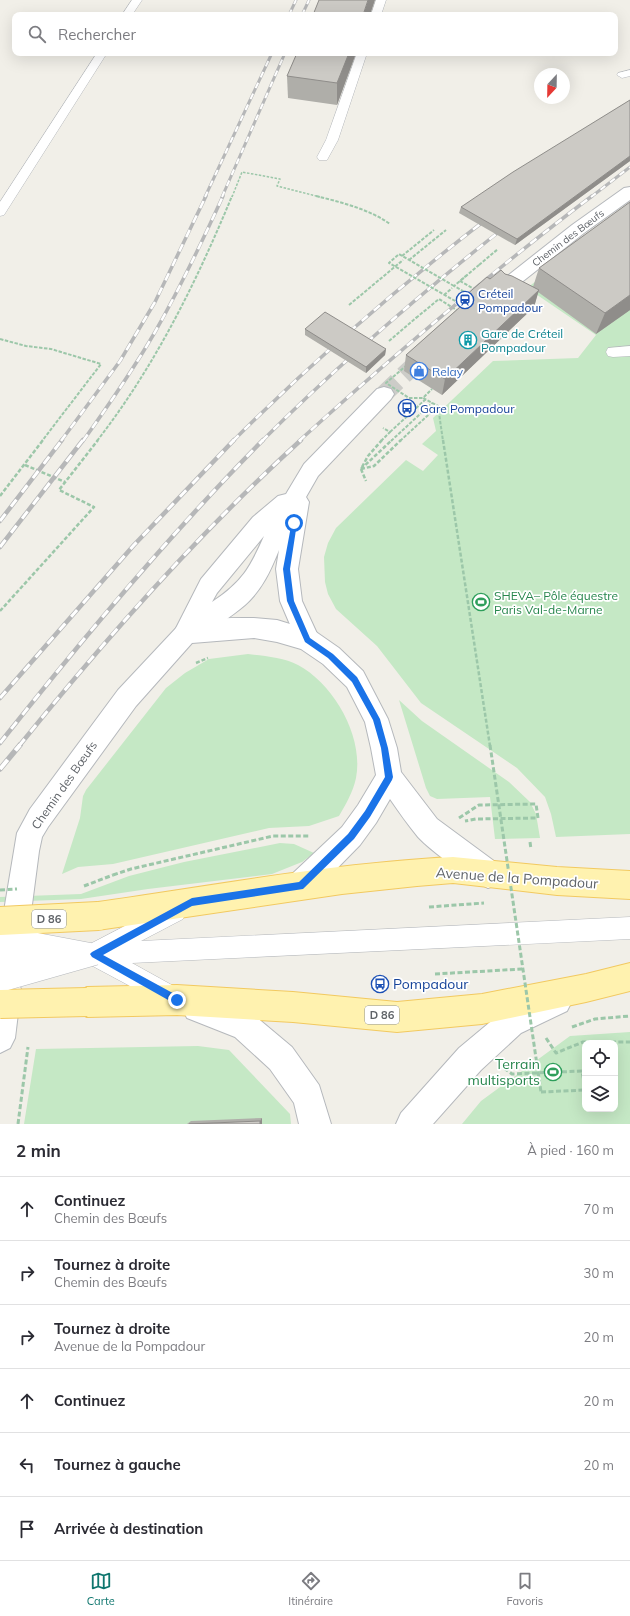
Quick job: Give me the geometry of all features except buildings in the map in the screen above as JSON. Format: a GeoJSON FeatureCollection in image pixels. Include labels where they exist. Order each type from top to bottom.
{"type":"FeatureCollection","features":[{"type":"Feature","properties":{"kind":"main road","name":"Avenue de la Pompadour"},"geometry":{"type":"LineString","coordinates":[[0,921],[98,916],[300,886],[417,872],[453,870],[557,881],[630,885]]}},
{"type":"Feature","properties":{"kind":"main road","name":"D 86"},"geometry":{"type":"LineString","coordinates":[[0,1004],[177,1000],[293,1007],[397,1017],[482,1008],[586,988],[630,977]]}},
{"type":"Feature","properties":{"kind":"street","name":"Chemin des Bœufs"},"geometry":{"type":"LineString","coordinates":[[507,285],[578,229],[630,192]]}},
{"type":"Feature","properties":{"kind":"street","name":"Chemin des Bœufs"},"geometry":{"type":"LineString","coordinates":[[0,1038],[26,851],[30,833],[56,792],[127,698],[186,634],[237,598],[250,584],[261,568],[277,529],[311,470],[384,394]]}},
{"type":"Feature","properties":{"kind":"street","name":"Chemin des Bœufs"},"geometry":{"type":"LineString","coordinates":[[186,634],[209,586],[261,523],[300,489]]}},
{"type":"Feature","properties":{"kind":"street","name":"Chemin des Bœufs"},"geometry":{"type":"LineString","coordinates":[[300,489],[287,569],[291,601],[308,640]]}},
{"type":"Feature","properties":{"kind":"street"},"geometry":{"type":"LineString","coordinates":[[186,634],[223,629],[254,628],[277,631],[308,640],[331,656],[354,679],[376,719],[384,748],[389,777],[428,828],[444,842],[488,874]]}},
{"type":"Feature","properties":{"kind":"street"},"geometry":{"type":"LineString","coordinates":[[300,886],[351,836],[368,814],[389,777]]}},
{"type":"Feature","properties":{"kind":"street"},"geometry":{"type":"LineString","coordinates":[[412,1124],[470,1059],[511,1023],[586,988]]}},
{"type":"Feature","properties":{"kind":"street"},"geometry":{"type":"LineString","coordinates":[[177,1000],[245,1026],[281,1058],[308,1096],[315,1124]]}},
{"type":"Feature","properties":{"kind":"lane"},"geometry":{"type":"LineString","coordinates":[[129,12],[137,0]]}},
{"type":"Feature","properties":{"kind":"lane"},"geometry":{"type":"LineString","coordinates":[[377,12],[381,0]]}},
{"type":"Feature","properties":{"kind":"lane"},"geometry":{"type":"LineString","coordinates":[[0,212],[100,56]]}},
{"type":"Feature","properties":{"kind":"lane"},"geometry":{"type":"LineString","coordinates":[[323,157],[332,140],[361,56]]}},
{"type":"Feature","properties":{"kind":"lane"},"geometry":{"type":"LineString","coordinates":[[613,352],[630,351]]}},
{"type":"Feature","properties":{"kind":"lane"},"geometry":{"type":"LineString","coordinates":[[0,981],[94,954],[192,902]]}},
{"type":"Feature","properties":{"kind":"lane"},"geometry":{"type":"LineString","coordinates":[[0,959],[630,928]]}},
{"type":"Feature","properties":{"kind":"lane"},"geometry":{"type":"LineString","coordinates":[[0,937],[94,954],[177,1000]]}},
{"type":"Feature","properties":{"kind":"path"},"geometry":{"type":"LineString","coordinates":[[0,611],[94,507],[59,490],[120,409],[158,353],[183,307],[210,250],[242,172],[280,178],[277,186],[340,202],[383,219],[390,224]]}},
{"type":"Feature","properties":{"kind":"path"},"geometry":{"type":"LineString","coordinates":[[402,256],[434,230]]}},
{"type":"Feature","properties":{"kind":"path"},"geometry":{"type":"LineString","coordinates":[[409,260],[446,230]]}},
{"type":"Feature","properties":{"kind":"path"},"geometry":{"type":"LineString","coordinates":[[444,295],[498,249]]}},
{"type":"Feature","properties":{"kind":"path"},"geometry":{"type":"LineString","coordinates":[[469,309],[389,263],[399,254],[453,287],[473,297]]}},
{"type":"Feature","properties":{"kind":"path"},"geometry":{"type":"LineString","coordinates":[[349,305],[403,260]]}},
{"type":"Feature","properties":{"kind":"path"},"geometry":{"type":"LineString","coordinates":[[479,265],[460,281],[480,293]]}},
{"type":"Feature","properties":{"kind":"path"},"geometry":{"type":"LineString","coordinates":[[416,318],[439,299],[460,312]]}},
{"type":"Feature","properties":{"kind":"path"},"geometry":{"type":"LineString","coordinates":[[389,341],[428,308]]}},
{"type":"Feature","properties":{"kind":"path"},"geometry":{"type":"LineString","coordinates":[[0,339],[26,346],[51,349],[101,364],[0,496]]}},
{"type":"Feature","properties":{"kind":"path"},"geometry":{"type":"LineString","coordinates":[[410,363],[386,384],[409,398],[425,398],[438,406]]}},
{"type":"Feature","properties":{"kind":"path"},"geometry":{"type":"LineString","coordinates":[[390,432],[416,409],[432,389]]}},
{"type":"Feature","properties":{"kind":"path"},"geometry":{"type":"LineString","coordinates":[[361,469],[432,403]]}},
{"type":"Feature","properties":{"kind":"path"},"geometry":{"type":"LineString","coordinates":[[361,469],[374,466],[438,406]]}},
{"type":"Feature","properties":{"kind":"path"},"geometry":{"type":"LineString","coordinates":[[438,406],[541,1092],[582,1090]]}},
{"type":"Feature","properties":{"kind":"path"},"geometry":{"type":"LineString","coordinates":[[25,465],[65,482]]}},
{"type":"Feature","properties":{"kind":"path"},"geometry":{"type":"LineString","coordinates":[[361,469],[366,481]]}},
{"type":"Feature","properties":{"kind":"path"},"geometry":{"type":"LineString","coordinates":[[194,664],[210,657]]}},
{"type":"Feature","properties":{"kind":"path"},"geometry":{"type":"LineString","coordinates":[[536,804],[538,818],[501,819],[459,821],[479,805],[536,804]]}},
{"type":"Feature","properties":{"kind":"path"},"geometry":{"type":"LineString","coordinates":[[79,888],[131,869],[273,836],[315,836]]}},
{"type":"Feature","properties":{"kind":"path"},"geometry":{"type":"LineString","coordinates":[[0,890],[24,889]]}},
{"type":"Feature","properties":{"kind":"path"},"geometry":{"type":"LineString","coordinates":[[429,907],[488,903]]}},
{"type":"Feature","properties":{"kind":"path"},"geometry":{"type":"LineString","coordinates":[[435,974],[522,969]]}},
{"type":"Feature","properties":{"kind":"path"},"geometry":{"type":"LineString","coordinates":[[568,1028],[595,1019],[630,1016]]}},
{"type":"Feature","properties":{"kind":"path"},"geometry":{"type":"LineString","coordinates":[[527,1050],[551,1035]]}},
{"type":"Feature","properties":{"kind":"path"},"geometry":{"type":"LineString","coordinates":[[546,1038],[556,1053],[583,1042],[630,1042]]}},
{"type":"Feature","properties":{"kind":"path"},"geometry":{"type":"LineString","coordinates":[[18,1124],[29,1039]]}},
{"type":"Feature","properties":{"kind":"path"},"geometry":{"type":"LineString","coordinates":[[501,1065],[506,1062]]}},
{"type":"Feature","properties":{"kind":"path"},"geometry":{"type":"LineString","coordinates":[[512,1074],[582,1071],[583,1076]]}},
{"type":"Feature","properties":{"kind":"green space","name":"SHEVA– Pôle équestre Paris Val-de-Marne"},"geometry":{"type":"Polygon","coordinates":[[[618,218],[630,226],[630,834],[556,837],[551,814],[545,797],[517,768],[421,703],[377,646],[336,609],[328,594],[325,582],[324,557],[328,543],[336,528],[406,460],[423,471],[438,455],[422,444],[436,431],[433,418],[493,361],[578,358],[596,335],[527,288],[618,218]]]}},
{"type":"Feature","properties":{"kind":"green space"},"geometry":{"type":"Polygon","coordinates":[[[248,654],[267,656],[292,662],[298,665],[323,685],[344,713],[351,729],[357,762],[356,778],[353,788],[339,816],[309,826],[269,828],[113,864],[78,867],[62,874],[80,818],[83,796],[86,790],[166,688],[185,673],[209,659],[248,654]]]}},
{"type":"Feature","properties":{"kind":"green space"},"geometry":{"type":"Polygon","coordinates":[[[399,700],[422,721],[509,782],[530,802],[536,814],[540,838],[495,839],[490,797],[437,799],[430,796],[426,788],[399,700]]]}},
{"type":"Feature","properties":{"kind":"green space"},"geometry":{"type":"Polygon","coordinates":[[[280,843],[294,844],[314,853],[302,862],[272,874],[148,889],[81,899],[0,902],[0,897],[81,894],[129,876],[184,862],[280,843]]]}},
{"type":"Feature","properties":{"kind":"green space","name":"Terrain multisports"},"geometry":{"type":"Polygon","coordinates":[[[630,1032],[630,1124],[462,1124],[481,1101],[570,1036],[630,1032]]]}},
{"type":"Feature","properties":{"kind":"green space"},"geometry":{"type":"Polygon","coordinates":[[[198,1046],[229,1050],[290,1114],[291,1124],[24,1124],[36,1049],[198,1046]]]}},
{"type":"Feature","properties":{"kind":"tunnel"},"geometry":{"type":"LineString","coordinates":[[384,394],[428,352]]}},
{"type":"Feature","properties":{"kind":"railway"},"geometry":{"type":"LineString","coordinates":[[290,12],[296,0]]}},
{"type":"Feature","properties":{"kind":"railway"},"geometry":{"type":"LineString","coordinates":[[303,12],[309,0]]}},
{"type":"Feature","properties":{"kind":"railway"},"geometry":{"type":"LineString","coordinates":[[205,197],[271,56]]}},
{"type":"Feature","properties":{"kind":"railway"},"geometry":{"type":"LineString","coordinates":[[222,197],[284,56]]}},
{"type":"Feature","properties":{"kind":"railway"},"geometry":{"type":"LineString","coordinates":[[591,197],[630,167]]}},
{"type":"Feature","properties":{"kind":"railway"},"geometry":{"type":"LineString","coordinates":[[61,441],[120,361],[155,302],[206,196]]}},
{"type":"Feature","properties":{"kind":"railway"},"geometry":{"type":"LineString","coordinates":[[83,441],[120,388],[155,332],[173,299],[223,196]]}},
{"type":"Feature","properties":{"kind":"railway"},"geometry":{"type":"LineString","coordinates":[[299,441],[443,315],[592,196]]}},
{"type":"Feature","properties":{"kind":"railway"},"geometry":{"type":"LineString","coordinates":[[234,440],[325,353],[357,325],[454,244],[488,218]]}},
{"type":"Feature","properties":{"kind":"railway"},"geometry":{"type":"LineString","coordinates":[[263,440],[320,384],[380,330],[505,227]]}},
{"type":"Feature","properties":{"kind":"railway"},"geometry":{"type":"LineString","coordinates":[[0,521],[62,440]]}},
{"type":"Feature","properties":{"kind":"railway"},"geometry":{"type":"LineString","coordinates":[[0,547],[83,440]]}},
{"type":"Feature","properties":{"kind":"railway"},"geometry":{"type":"LineString","coordinates":[[0,698],[134,545],[234,440]]}},
{"type":"Feature","properties":{"kind":"railway"},"geometry":{"type":"LineString","coordinates":[[0,743],[127,588],[160,550],[263,440]]}},
{"type":"Feature","properties":{"kind":"railway"},"geometry":{"type":"LineString","coordinates":[[19,746],[85,666],[189,550],[301,440]]}},
{"type":"Feature","properties":{"kind":"railway"},"geometry":{"type":"LineString","coordinates":[[0,769],[20,745]]}},
{"type":"Feature","properties":{"kind":"place","name":"Créteil Pompadour"},"geometry":{"type":"Point","coordinates":[465,300]}},
{"type":"Feature","properties":{"kind":"place","name":"Gare de Créteil Pompadour"},"geometry":{"type":"Point","coordinates":[468,340]}},
{"type":"Feature","properties":{"kind":"place","name":"Relay"},"geometry":{"type":"Point","coordinates":[419,371]}},
{"type":"Feature","properties":{"kind":"place","name":"Gare Pompadour"},"geometry":{"type":"Point","coordinates":[407,408]}},
{"type":"Feature","properties":{"kind":"place","name":"SHEVA– Pôle équestre Paris Val-de-Marne"},"geometry":{"type":"Point","coordinates":[481,602]}},
{"type":"Feature","properties":{"kind":"place","name":"Pompadour"},"geometry":{"type":"Point","coordinates":[380,984]}},
{"type":"Feature","properties":{"kind":"place","name":"Terrain multisports"},"geometry":{"type":"Point","coordinates":[553,1072]}},
{"type":"Feature","properties":{"kind":"route"},"geometry":{"type":"LineString","coordinates":[[177,1000],[94,954],[192,902],[300,886],[351,836],[368,814],[389,777],[384,748],[376,719],[354,679],[331,656],[308,640],[291,601],[287,569],[294,523]]}}]}
